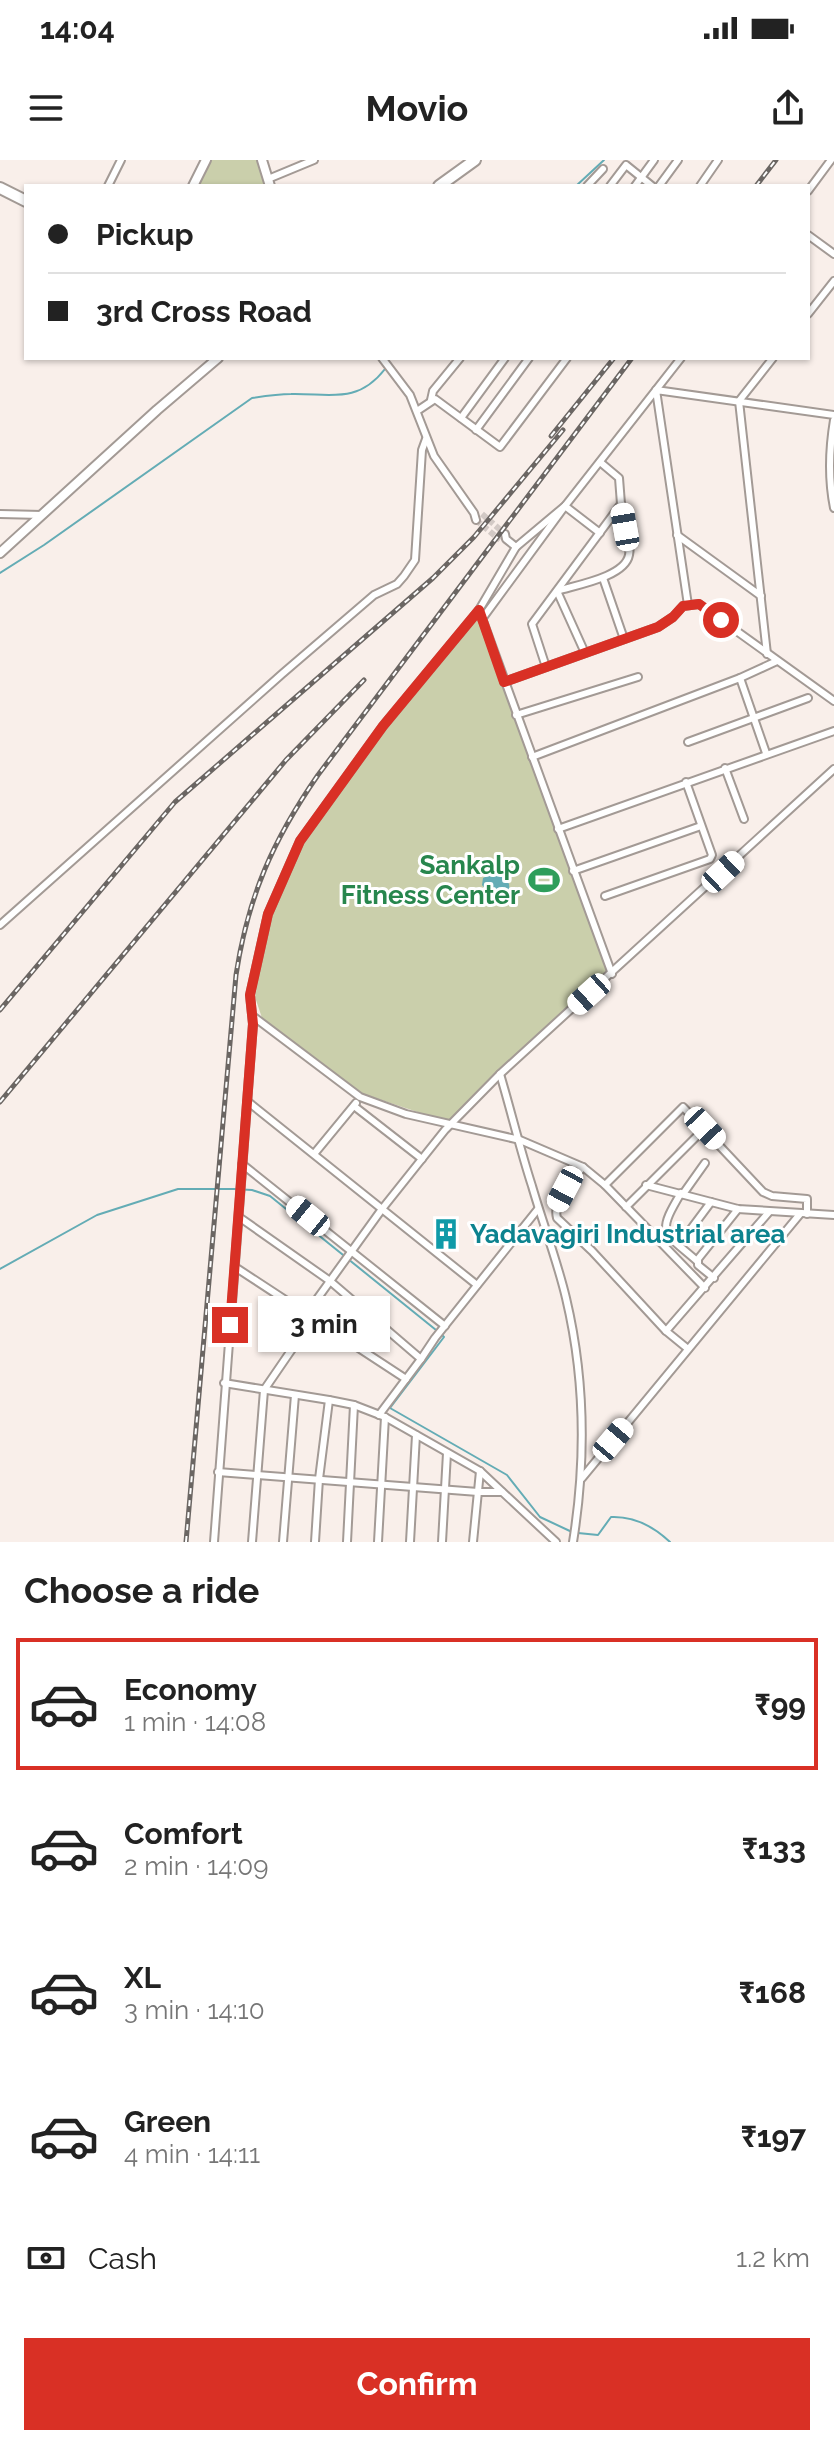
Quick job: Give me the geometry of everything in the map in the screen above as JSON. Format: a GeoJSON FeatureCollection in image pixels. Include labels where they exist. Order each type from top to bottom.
{"type":"FeatureCollection","features":[{"type":"Feature","properties":{"kind":"main road"},"geometry":{"type":"LineString","coordinates":[[442,184],[475,160]]}},
{"type":"Feature","properties":{"kind":"main road"},"geometry":{"type":"LineString","coordinates":[[0,188],[24,200]]}},
{"type":"Feature","properties":{"kind":"street"},"geometry":{"type":"LineString","coordinates":[[109,184],[121,160]]}},
{"type":"Feature","properties":{"kind":"street"},"geometry":{"type":"LineString","coordinates":[[194,184],[206,160]]}},
{"type":"Feature","properties":{"kind":"street"},"geometry":{"type":"LineString","coordinates":[[262,160],[269,183],[314,160]]}},
{"type":"Feature","properties":{"kind":"street"},"geometry":{"type":"LineString","coordinates":[[637,184],[654,160]]}},
{"type":"Feature","properties":{"kind":"street"},"geometry":{"type":"LineString","coordinates":[[660,184],[678,160]]}},
{"type":"Feature","properties":{"kind":"street"},"geometry":{"type":"LineString","coordinates":[[701,184],[718,160]]}},
{"type":"Feature","properties":{"kind":"street"},"geometry":{"type":"LineString","coordinates":[[810,188],[831,160]]}},
{"type":"Feature","properties":{"kind":"street"},"geometry":{"type":"LineString","coordinates":[[612,184],[626,165],[650,184]]}},
{"type":"Feature","properties":{"kind":"street"},"geometry":{"type":"LineString","coordinates":[[589,184],[603,169]]}},
{"type":"Feature","properties":{"kind":"street"},"geometry":{"type":"LineString","coordinates":[[810,236],[834,254]]}},
{"type":"Feature","properties":{"kind":"street"},"geometry":{"type":"LineString","coordinates":[[810,311],[834,281]]}},
{"type":"Feature","properties":{"kind":"street"},"geometry":{"type":"LineString","coordinates":[[0,553],[216,360]]}},
{"type":"Feature","properties":{"kind":"street"},"geometry":{"type":"LineString","coordinates":[[384,360],[410,395],[426,439],[445,475],[477,516]]}},
{"type":"Feature","properties":{"kind":"street"},"geometry":{"type":"LineString","coordinates":[[417,411],[431,400],[433,391],[458,360]]}},
{"type":"Feature","properties":{"kind":"street"},"geometry":{"type":"LineString","coordinates":[[461,418],[504,360]]}},
{"type":"Feature","properties":{"kind":"street"},"geometry":{"type":"LineString","coordinates":[[476,430],[528,360]]}},
{"type":"Feature","properties":{"kind":"street"},"geometry":{"type":"LineString","coordinates":[[431,400],[440,401],[496,446],[504,444],[564,360]]}},
{"type":"Feature","properties":{"kind":"street"},"geometry":{"type":"LineString","coordinates":[[482,619],[565,506],[679,360]]}},
{"type":"Feature","properties":{"kind":"street"},"geometry":{"type":"LineString","coordinates":[[767,654],[739,401],[771,360]]}},
{"type":"Feature","properties":{"kind":"street"},"geometry":{"type":"LineString","coordinates":[[656,390],[834,418],[829,451],[832,469],[829,480],[834,508]]}},
{"type":"Feature","properties":{"kind":"street"},"geometry":{"type":"LineString","coordinates":[[656,390],[688,605]]}},
{"type":"Feature","properties":{"kind":"street"},"geometry":{"type":"LineString","coordinates":[[0,925],[282,674],[374,595],[397,584],[415,560],[422,450],[426,439]]}},
{"type":"Feature","properties":{"kind":"street"},"geometry":{"type":"LineString","coordinates":[[557,591],[603,578],[617,571],[629,559],[619,478],[600,462]]}},
{"type":"Feature","properties":{"kind":"street"},"geometry":{"type":"LineString","coordinates":[[546,667],[532,624],[621,504]]}},
{"type":"Feature","properties":{"kind":"street"},"geometry":{"type":"LineString","coordinates":[[565,506],[600,533]]}},
{"type":"Feature","properties":{"kind":"street"},"geometry":{"type":"LineString","coordinates":[[214,1542],[253,1017],[250,995],[268,914],[300,841],[383,726],[479,610],[516,547],[565,506]]}},
{"type":"Feature","properties":{"kind":"street"},"geometry":{"type":"LineString","coordinates":[[0,514],[42,515]]}},
{"type":"Feature","properties":{"kind":"street"},"geometry":{"type":"LineString","coordinates":[[677,535],[761,596]]}},
{"type":"Feature","properties":{"kind":"street"},"geometry":{"type":"LineString","coordinates":[[503,538],[516,547]]}},
{"type":"Feature","properties":{"kind":"street"},"geometry":{"type":"LineString","coordinates":[[603,578],[624,639]]}},
{"type":"Feature","properties":{"kind":"street"},"geometry":{"type":"LineString","coordinates":[[557,591],[585,653]]}},
{"type":"Feature","properties":{"kind":"street"},"geometry":{"type":"LineString","coordinates":[[504,682],[658,627],[688,605],[699,604],[834,701]]}},
{"type":"Feature","properties":{"kind":"street"},"geometry":{"type":"LineString","coordinates":[[479,610],[612,974]]}},
{"type":"Feature","properties":{"kind":"street"},"geometry":{"type":"LineString","coordinates":[[532,757],[777,661]]}},
{"type":"Feature","properties":{"kind":"street"},"geometry":{"type":"LineString","coordinates":[[516,715],[638,677]]}},
{"type":"Feature","properties":{"kind":"street"},"geometry":{"type":"LineString","coordinates":[[740,678],[766,753]]}},
{"type":"Feature","properties":{"kind":"street"},"geometry":{"type":"LineString","coordinates":[[688,742],[808,698]]}},
{"type":"Feature","properties":{"kind":"street"},"geometry":{"type":"LineString","coordinates":[[558,829],[834,731]]}},
{"type":"Feature","properties":{"kind":"street"},"geometry":{"type":"LineString","coordinates":[[725,768],[744,819]]}},
{"type":"Feature","properties":{"kind":"street"},"geometry":{"type":"LineString","coordinates":[[252,1542],[264,1390],[330,1281],[382,1209],[450,1125],[500,1074],[834,769]]}},
{"type":"Feature","properties":{"kind":"street"},"geometry":{"type":"LineString","coordinates":[[605,896],[710,859],[712,855],[686,782]]}},
{"type":"Feature","properties":{"kind":"street"},"geometry":{"type":"LineString","coordinates":[[573,871],[701,826]]}},
{"type":"Feature","properties":{"kind":"street"},"geometry":{"type":"LineString","coordinates":[[253,1017],[360,1097],[406,1114],[520,1140],[583,1167],[605,1185],[705,1288]]}},
{"type":"Feature","properties":{"kind":"street"},"geometry":{"type":"LineString","coordinates":[[500,1074],[566,1298],[574,1338],[581,1410],[582,1478],[573,1540]]}},
{"type":"Feature","properties":{"kind":"street"},"geometry":{"type":"LineString","coordinates":[[314,1154],[360,1097]]}},
{"type":"Feature","properties":{"kind":"street"},"geometry":{"type":"LineString","coordinates":[[247,1101],[477,1285]]}},
{"type":"Feature","properties":{"kind":"street"},"geometry":{"type":"LineString","coordinates":[[354,1106],[422,1159]]}},
{"type":"Feature","properties":{"kind":"street"},"geometry":{"type":"LineString","coordinates":[[582,1478],[803,1214],[807,1199],[772,1196],[763,1192],[683,1107],[605,1185]]}},
{"type":"Feature","properties":{"kind":"street"},"geometry":{"type":"LineString","coordinates":[[626,1207],[705,1128]]}},
{"type":"Feature","properties":{"kind":"street"},"geometry":{"type":"LineString","coordinates":[[705,1163],[665,1222],[668,1234],[714,1278]]}},
{"type":"Feature","properties":{"kind":"street"},"geometry":{"type":"LineString","coordinates":[[242,1164],[444,1327]]}},
{"type":"Feature","properties":{"kind":"street"},"geometry":{"type":"LineString","coordinates":[[583,1167],[565,1189],[557,1205],[556,1215],[560,1222],[592,1251],[666,1331],[688,1349]]}},
{"type":"Feature","properties":{"kind":"street"},"geometry":{"type":"LineString","coordinates":[[646,1185],[738,1209],[834,1215]]}},
{"type":"Feature","properties":{"kind":"street"},"geometry":{"type":"LineString","coordinates":[[679,1245],[711,1202]]}},
{"type":"Feature","properties":{"kind":"street"},"geometry":{"type":"LineString","coordinates":[[378,1542],[381,1414],[435,1338],[538,1209]]}},
{"type":"Feature","properties":{"kind":"street"},"geometry":{"type":"LineString","coordinates":[[697,1261],[738,1209]]}},
{"type":"Feature","properties":{"kind":"street"},"geometry":{"type":"LineString","coordinates":[[666,1331],[769,1212]]}},
{"type":"Feature","properties":{"kind":"street"},"geometry":{"type":"LineString","coordinates":[[542,1219],[556,1215]]}},
{"type":"Feature","properties":{"kind":"street"},"geometry":{"type":"LineString","coordinates":[[239,1217],[330,1281],[421,1359]]}},
{"type":"Feature","properties":{"kind":"street"},"geometry":{"type":"LineString","coordinates":[[235,1267],[406,1379]]}},
{"type":"Feature","properties":{"kind":"street"},"geometry":{"type":"LineString","coordinates":[[224,1383],[329,1400],[381,1414],[480,1471],[556,1542]]}},
{"type":"Feature","properties":{"kind":"street"},"geometry":{"type":"LineString","coordinates":[[283,1542],[295,1395]]}},
{"type":"Feature","properties":{"kind":"street"},"geometry":{"type":"LineString","coordinates":[[315,1542],[329,1400]]}},
{"type":"Feature","properties":{"kind":"street"},"geometry":{"type":"LineString","coordinates":[[347,1542],[354,1405]]}},
{"type":"Feature","properties":{"kind":"street"},"geometry":{"type":"LineString","coordinates":[[410,1542],[416,1435]]}},
{"type":"Feature","properties":{"kind":"street"},"geometry":{"type":"LineString","coordinates":[[442,1542],[447,1453]]}},
{"type":"Feature","properties":{"kind":"street"},"geometry":{"type":"LineString","coordinates":[[473,1542],[480,1471]]}},
{"type":"Feature","properties":{"kind":"street"},"geometry":{"type":"LineString","coordinates":[[218,1472],[502,1492]]}},
{"type":"Feature","properties":{"kind":"green space"},"geometry":{"type":"Polygon","coordinates":[[[207,160],[260,160],[268,184],[198,184],[207,160]]]}},
{"type":"Feature","properties":{"kind":"green space"},"geometry":{"type":"Polygon","coordinates":[[[478,615],[608,974],[448,1122],[363,1094],[262,1018],[255,997],[270,918],[303,842],[386,727],[478,615]]]}},
{"type":"Feature","properties":{"kind":"water"},"geometry":{"type":"Polygon","coordinates":[[[501,872],[509,884],[511,903],[506,905],[492,898],[482,885],[483,878],[501,872]]]}},
{"type":"Feature","properties":{"kind":"waterway"},"geometry":{"type":"LineString","coordinates":[[578,184],[604,160]]}},
{"type":"Feature","properties":{"kind":"waterway"},"geometry":{"type":"LineString","coordinates":[[0,573],[252,398],[281,394],[342,395],[364,388],[385,369]]}},
{"type":"Feature","properties":{"kind":"waterway"},"geometry":{"type":"LineString","coordinates":[[0,1269],[97,1215],[178,1189],[252,1190],[270,1196],[436,1330]]}},
{"type":"Feature","properties":{"kind":"waterway"},"geometry":{"type":"LineString","coordinates":[[441,1334],[444,1337],[390,1408],[507,1475],[540,1517],[572,1532]]}},
{"type":"Feature","properties":{"kind":"waterway"},"geometry":{"type":"LineString","coordinates":[[578,1533],[598,1535],[611,1517],[619,1517],[643,1523],[670,1542]]}},
{"type":"Feature","properties":{"kind":"tunnel"},"geometry":{"type":"LineString","coordinates":[[482,514],[505,534]]}},
{"type":"Feature","properties":{"kind":"tunnel"},"geometry":{"type":"LineString","coordinates":[[476,520],[500,540]]}},
{"type":"Feature","properties":{"kind":"railway"},"geometry":{"type":"LineString","coordinates":[[758,184],[776,160]]}},
{"type":"Feature","properties":{"kind":"railway"},"geometry":{"type":"LineString","coordinates":[[551,436],[612,360]]}},
{"type":"Feature","properties":{"kind":"railway"},"geometry":{"type":"LineString","coordinates":[[186,1542],[236,975],[255,894],[275,846],[318,775],[630,360]]}},
{"type":"Feature","properties":{"kind":"railway"},"geometry":{"type":"LineString","coordinates":[[0,1010],[175,802],[433,578],[474,537],[563,430]]}},
{"type":"Feature","properties":{"kind":"railway"},"geometry":{"type":"LineString","coordinates":[[0,1102],[286,760],[364,680]]}},
{"type":"Feature","properties":{"kind":"place","name":"Sankalp Fitness Center"},"geometry":{"type":"Point","coordinates":[544,880]}},
{"type":"Feature","properties":{"kind":"place","name":"Yadavagiri Industrial area"},"geometry":{"type":"Point","coordinates":[446,1234]}},
{"type":"Feature","properties":{"kind":"route"},"geometry":{"type":"LineString","coordinates":[[230,1325],[253,1024],[250,995],[268,914],[300,841],[383,726],[479,610],[504,682],[658,627],[683,606],[699,604],[721,620]]}}]}
